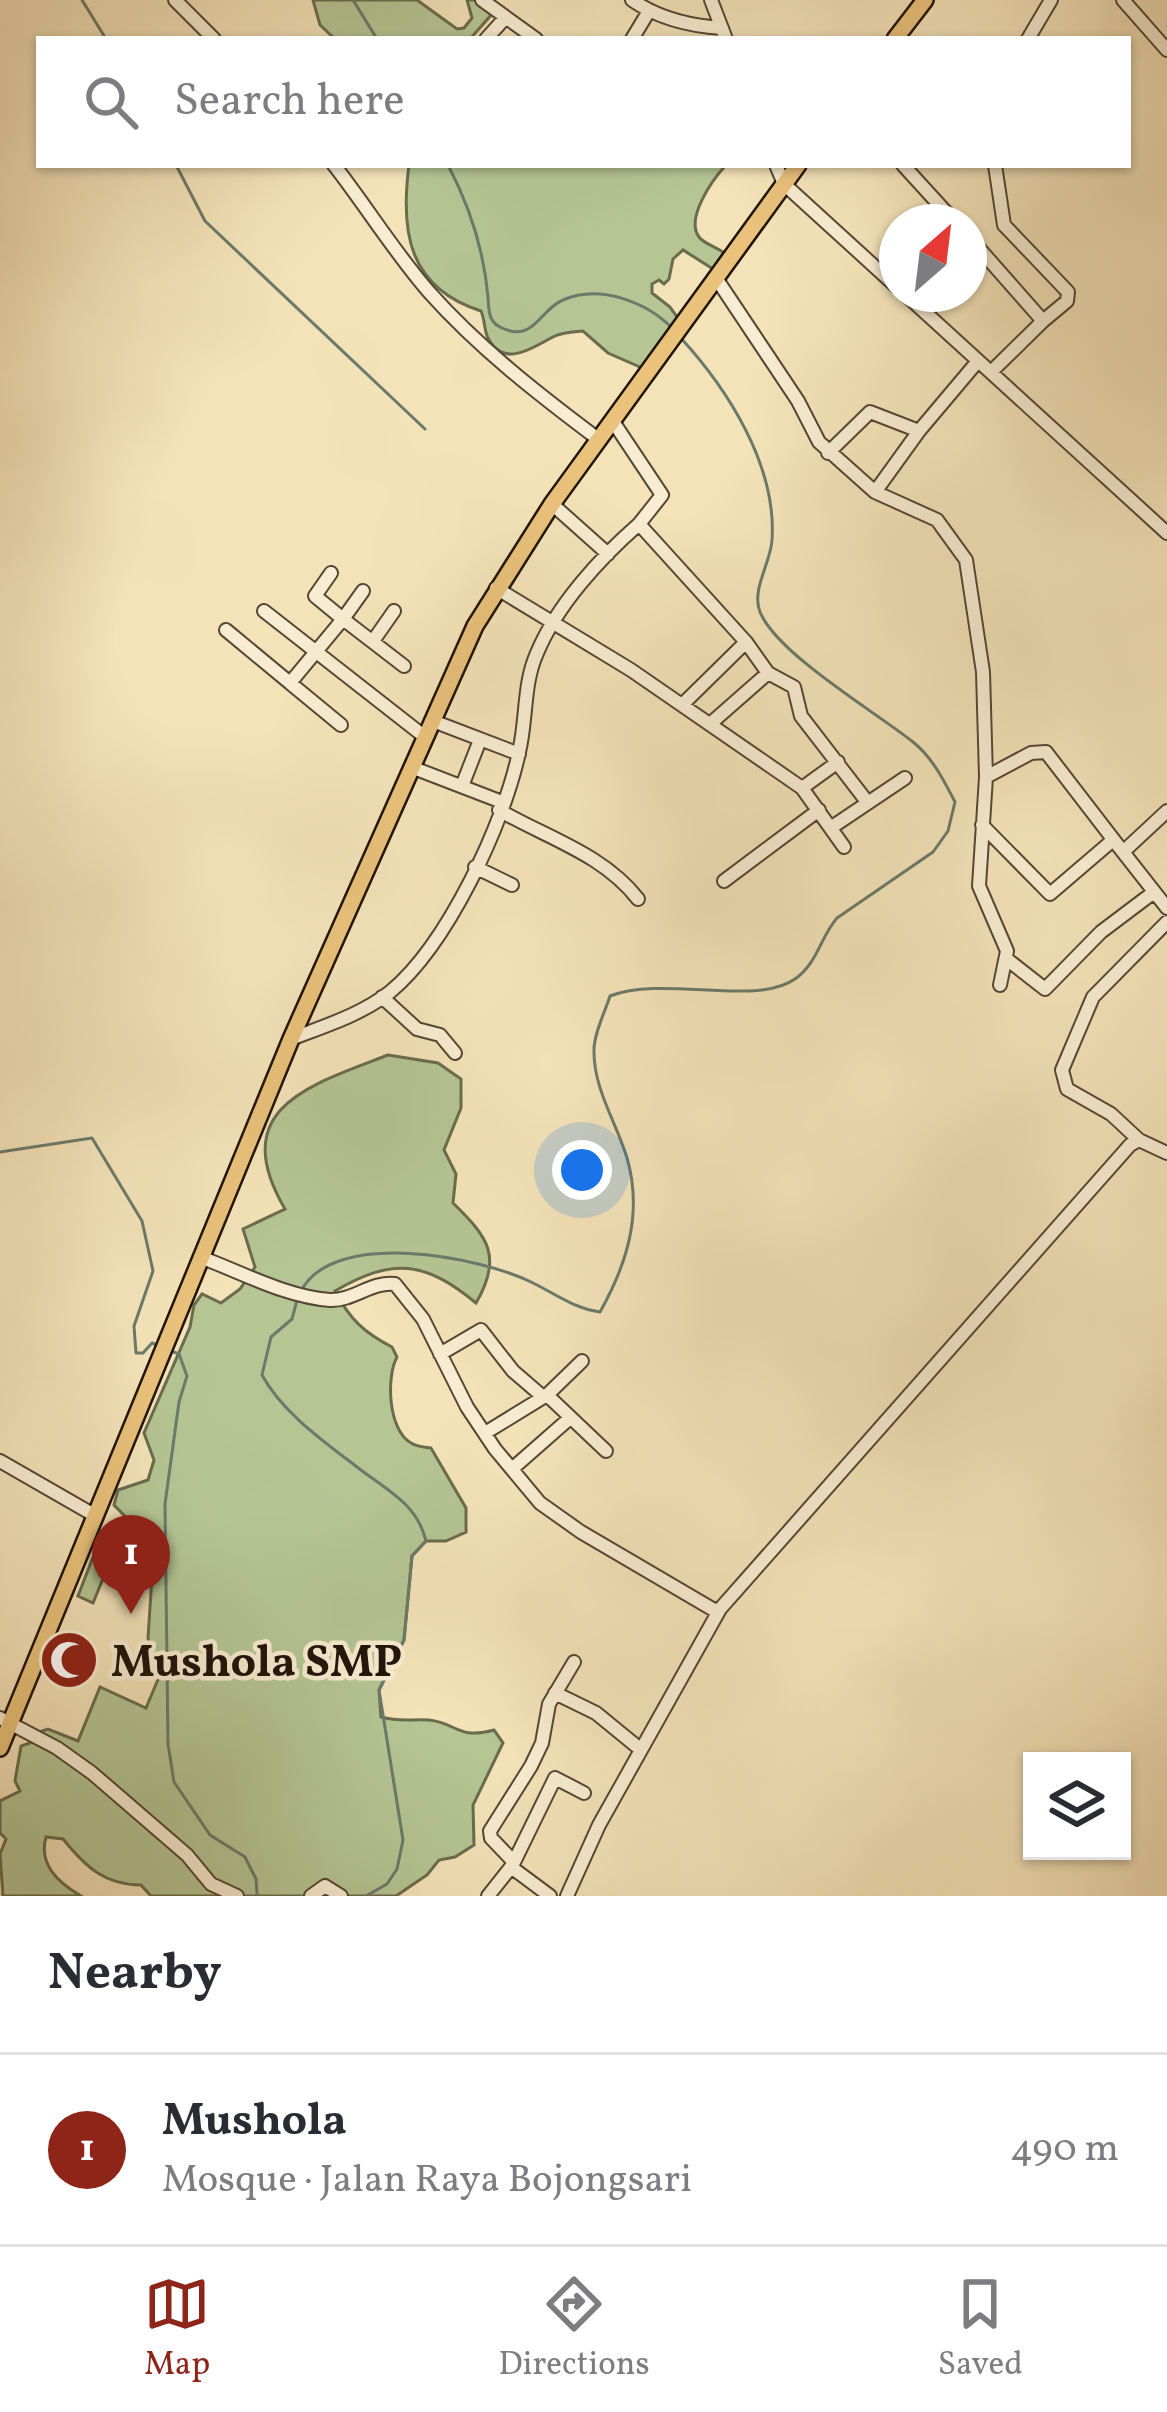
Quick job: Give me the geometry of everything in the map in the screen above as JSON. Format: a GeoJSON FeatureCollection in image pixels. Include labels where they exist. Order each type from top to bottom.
{"type":"FeatureCollection","features":[{"type":"Feature","properties":{"kind":"main road"},"geometry":{"type":"LineString","coordinates":[[897,36],[925,0]]}},
{"type":"Feature","properties":{"kind":"main road"},"geometry":{"type":"LineString","coordinates":[[0,1748],[5,1721],[291,1040],[496,588],[796,168]]}},
{"type":"Feature","properties":{"kind":"street"},"geometry":{"type":"LineString","coordinates":[[176,0],[211,36]]}},
{"type":"Feature","properties":{"kind":"street"},"geometry":{"type":"LineString","coordinates":[[482,0],[532,36]]}},
{"type":"Feature","properties":{"kind":"street"},"geometry":{"type":"LineString","coordinates":[[632,0],[649,11],[724,34]]}},
{"type":"Feature","properties":{"kind":"street"},"geometry":{"type":"LineString","coordinates":[[711,0],[724,34]]}},
{"type":"Feature","properties":{"kind":"street"},"geometry":{"type":"LineString","coordinates":[[1030,36],[1052,0]]}},
{"type":"Feature","properties":{"kind":"street"},"geometry":{"type":"LineString","coordinates":[[1123,0],[1167,50]]}},
{"type":"Feature","properties":{"kind":"street"},"geometry":{"type":"LineString","coordinates":[[634,36],[649,11]]}},
{"type":"Feature","properties":{"kind":"street"},"geometry":{"type":"LineString","coordinates":[[489,36],[505,18]]}},
{"type":"Feature","properties":{"kind":"street"},"geometry":{"type":"LineString","coordinates":[[336,168],[427,289],[528,385],[598,439]]}},
{"type":"Feature","properties":{"kind":"street"},"geometry":{"type":"LineString","coordinates":[[777,168],[784,184],[879,270]]}},
{"type":"Feature","properties":{"kind":"street"},"geometry":{"type":"LineString","coordinates":[[906,168],[939,204]]}},
{"type":"Feature","properties":{"kind":"street"},"geometry":{"type":"LineString","coordinates":[[991,372],[1067,301],[1068,292],[1004,225],[995,168]]}},
{"type":"Feature","properties":{"kind":"street"},"geometry":{"type":"LineString","coordinates":[[987,257],[1043,321]]}},
{"type":"Feature","properties":{"kind":"street"},"geometry":{"type":"LineString","coordinates":[[716,278],[828,453],[875,491],[937,520],[966,560],[983,672],[986,777],[979,886],[1007,960],[1047,988],[1101,932],[1154,892]]}},
{"type":"Feature","properties":{"kind":"street"},"geometry":{"type":"LineString","coordinates":[[925,312],[1167,533]]}},
{"type":"Feature","properties":{"kind":"street"},"geometry":{"type":"LineString","coordinates":[[875,491],[978,361]]}},
{"type":"Feature","properties":{"kind":"street"},"geometry":{"type":"LineString","coordinates":[[828,453],[870,412],[919,431]]}},
{"type":"Feature","properties":{"kind":"street"},"geometry":{"type":"LineString","coordinates":[[291,1040],[382,997],[444,929],[475,867],[519,754],[528,678],[554,622],[662,495],[612,420]]}},
{"type":"Feature","properties":{"kind":"street"},"geometry":{"type":"LineString","coordinates":[[552,504],[608,554]]}},
{"type":"Feature","properties":{"kind":"street"},"geometry":{"type":"LineString","coordinates":[[639,524],[746,642],[768,673],[794,687],[799,714],[868,802]]}},
{"type":"Feature","properties":{"kind":"street"},"geometry":{"type":"LineString","coordinates":[[331,573],[315,596],[404,665]]}},
{"type":"Feature","properties":{"kind":"street"},"geometry":{"type":"LineString","coordinates":[[496,588],[682,705],[802,788],[844,847]]}},
{"type":"Feature","properties":{"kind":"street"},"geometry":{"type":"LineString","coordinates":[[290,683],[363,591]]}},
{"type":"Feature","properties":{"kind":"street"},"geometry":{"type":"LineString","coordinates":[[373,641],[394,610]]}},
{"type":"Feature","properties":{"kind":"street"},"geometry":{"type":"LineString","coordinates":[[264,611],[425,737]]}},
{"type":"Feature","properties":{"kind":"street"},"geometry":{"type":"LineString","coordinates":[[226,630],[341,725]]}},
{"type":"Feature","properties":{"kind":"street"},"geometry":{"type":"LineString","coordinates":[[682,705],[746,642]]}},
{"type":"Feature","properties":{"kind":"street"},"geometry":{"type":"LineString","coordinates":[[710,724],[768,673]]}},
{"type":"Feature","properties":{"kind":"street"},"geometry":{"type":"LineString","coordinates":[[433,721],[519,754]]}},
{"type":"Feature","properties":{"kind":"street"},"geometry":{"type":"LineString","coordinates":[[462,786],[480,740]]}},
{"type":"Feature","properties":{"kind":"street"},"geometry":{"type":"LineString","coordinates":[[986,777],[1031,753],[1046,752],[1167,908]]}},
{"type":"Feature","properties":{"kind":"street"},"geometry":{"type":"LineString","coordinates":[[802,788],[838,762]]}},
{"type":"Feature","properties":{"kind":"street"},"geometry":{"type":"LineString","coordinates":[[411,767],[462,786],[592,858],[619,876],[638,899]]}},
{"type":"Feature","properties":{"kind":"street"},"geometry":{"type":"LineString","coordinates":[[832,827],[904,778]]}},
{"type":"Feature","properties":{"kind":"street"},"geometry":{"type":"LineString","coordinates":[[724,881],[819,810]]}},
{"type":"Feature","properties":{"kind":"street"},"geometry":{"type":"LineString","coordinates":[[982,826],[1050,894],[1167,812]]}},
{"type":"Feature","properties":{"kind":"street"},"geometry":{"type":"LineString","coordinates":[[475,867],[512,886]]}},
{"type":"Feature","properties":{"kind":"street"},"geometry":{"type":"LineString","coordinates":[[1167,922],[1093,997],[1062,1070],[1067,1089],[1111,1114],[1139,1140],[1167,1153]]}},
{"type":"Feature","properties":{"kind":"street"},"geometry":{"type":"LineString","coordinates":[[1000,985],[1007,960]]}},
{"type":"Feature","properties":{"kind":"street"},"geometry":{"type":"LineString","coordinates":[[382,997],[417,1029],[440,1035],[454,1053]]}},
{"type":"Feature","properties":{"kind":"street"},"geometry":{"type":"LineString","coordinates":[[567,1896],[599,1825],[720,1609],[1030,1255],[1139,1140]]}},
{"type":"Feature","properties":{"kind":"street"},"geometry":{"type":"LineString","coordinates":[[200,1257],[308,1297],[338,1300],[384,1283],[395,1285],[423,1319],[485,1433],[540,1503],[704,1606],[720,1609]]}},
{"type":"Feature","properties":{"kind":"street"},"geometry":{"type":"LineString","coordinates":[[440,1354],[482,1330],[513,1371],[606,1451]]}},
{"type":"Feature","properties":{"kind":"street"},"geometry":{"type":"LineString","coordinates":[[485,1433],[544,1395],[582,1361]]}},
{"type":"Feature","properties":{"kind":"street"},"geometry":{"type":"LineString","coordinates":[[512,1469],[570,1418]]}},
{"type":"Feature","properties":{"kind":"street"},"geometry":{"type":"LineString","coordinates":[[0,1461],[94,1515]]}},
{"type":"Feature","properties":{"kind":"street"},"geometry":{"type":"LineString","coordinates":[[550,1896],[513,1864],[490,1838],[490,1831],[531,1766],[542,1743],[546,1714],[574,1662]]}},
{"type":"Feature","properties":{"kind":"street"},"geometry":{"type":"LineString","coordinates":[[555,1693],[596,1713],[640,1749]]}},
{"type":"Feature","properties":{"kind":"street"},"geometry":{"type":"LineString","coordinates":[[5,1721],[92,1773],[187,1855],[211,1884],[237,1896]]}},
{"type":"Feature","properties":{"kind":"street"},"geometry":{"type":"LineString","coordinates":[[488,1896],[513,1864],[555,1778],[584,1793]]}},
{"type":"Feature","properties":{"kind":"street"},"geometry":{"type":"LineString","coordinates":[[311,1896],[325,1886],[340,1896]]}},
{"type":"Feature","properties":{"kind":"green space"},"geometry":{"type":"Polygon","coordinates":[[[313,0],[417,0],[457,29],[472,18],[467,0],[477,0],[492,14],[473,36],[332,36],[320,25],[313,0]]]}},
{"type":"Feature","properties":{"kind":"green space"},"geometry":{"type":"Polygon","coordinates":[[[409,168],[724,168],[708,189],[695,220],[699,237],[724,253],[713,269],[683,250],[673,259],[669,279],[652,284],[652,293],[683,325],[649,371],[608,353],[583,331],[558,335],[520,353],[503,353],[488,338],[481,311],[457,301],[424,273],[409,235],[409,168]]]}},
{"type":"Feature","properties":{"kind":"green space"},"geometry":{"type":"Polygon","coordinates":[[[388,1055],[438,1063],[461,1079],[461,1108],[444,1150],[456,1174],[453,1203],[483,1237],[490,1260],[476,1303],[441,1279],[408,1268],[374,1273],[335,1291],[359,1325],[392,1347],[397,1357],[391,1403],[398,1427],[411,1443],[431,1448],[466,1508],[466,1532],[446,1541],[426,1541],[412,1556],[404,1640],[379,1690],[381,1717],[429,1720],[473,1733],[494,1730],[503,1743],[473,1805],[474,1845],[439,1860],[427,1875],[396,1896],[151,1896],[141,1885],[116,1882],[96,1872],[63,1839],[46,1837],[45,1856],[52,1872],[81,1896],[3,1896],[0,1854],[6,1839],[0,1833],[0,1801],[20,1791],[15,1781],[21,1746],[48,1729],[78,1741],[100,1687],[146,1708],[159,1677],[148,1638],[154,1546],[114,1505],[118,1490],[148,1480],[154,1460],[144,1433],[190,1327],[194,1305],[202,1294],[221,1303],[240,1289],[255,1267],[243,1229],[285,1209],[269,1175],[265,1147],[271,1124],[285,1105],[306,1090],[388,1055]]]}},
{"type":"Feature","properties":{"kind":"green space"},"geometry":{"type":"Polygon","coordinates":[[[93,1557],[109,1564],[93,1603],[78,1596],[93,1557]]]}},
{"type":"Feature","properties":{"kind":"waterway"},"geometry":{"type":"LineString","coordinates":[[82,0],[104,36]]}},
{"type":"Feature","properties":{"kind":"waterway"},"geometry":{"type":"LineString","coordinates":[[353,0],[375,36]]}},
{"type":"Feature","properties":{"kind":"waterway"},"geometry":{"type":"LineString","coordinates":[[178,168],[205,221],[425,429]]}},
{"type":"Feature","properties":{"kind":"waterway"},"geometry":{"type":"LineString","coordinates":[[449,168],[474,229],[490,316],[497,326],[522,331],[563,300],[592,294],[637,304],[673,329]]}},
{"type":"Feature","properties":{"kind":"waterway"},"geometry":{"type":"LineString","coordinates":[[301,1291],[318,1272],[344,1260],[409,1254],[445,1257],[508,1273],[600,1312],[625,1257],[633,1218],[632,1178],[595,1064],[596,1037],[610,996],[656,988],[757,991],[795,979],[809,966],[837,918],[933,852],[948,831],[955,802],[926,755],[806,664],[760,612],[758,595],[772,540],[766,484],[731,404],[679,336]]}},
{"type":"Feature","properties":{"kind":"waterway"},"geometry":{"type":"LineString","coordinates":[[0,1152],[92,1138],[142,1221],[153,1271],[134,1326],[136,1353],[143,1353],[152,1343],[157,1345]]}},
{"type":"Feature","properties":{"kind":"waterway"},"geometry":{"type":"LineString","coordinates":[[297,1300],[292,1319],[271,1337],[262,1375],[304,1425],[408,1507],[426,1541],[412,1556],[404,1640],[379,1690],[403,1840],[397,1869],[387,1884],[366,1896]]}},
{"type":"Feature","properties":{"kind":"waterway"},"geometry":{"type":"LineString","coordinates":[[171,1351],[179,1354],[187,1376],[165,1504],[168,1744],[174,1782],[210,1835],[245,1857],[256,1879],[257,1894]]}},
{"type":"Feature","properties":{"kind":"place","name":"Mushola"},"geometry":{"type":"Point","coordinates":[131,1614]}},
{"type":"Feature","properties":{"kind":"place","name":"Mushola SMP"},"geometry":{"type":"Point","coordinates":[69,1660]}}]}
